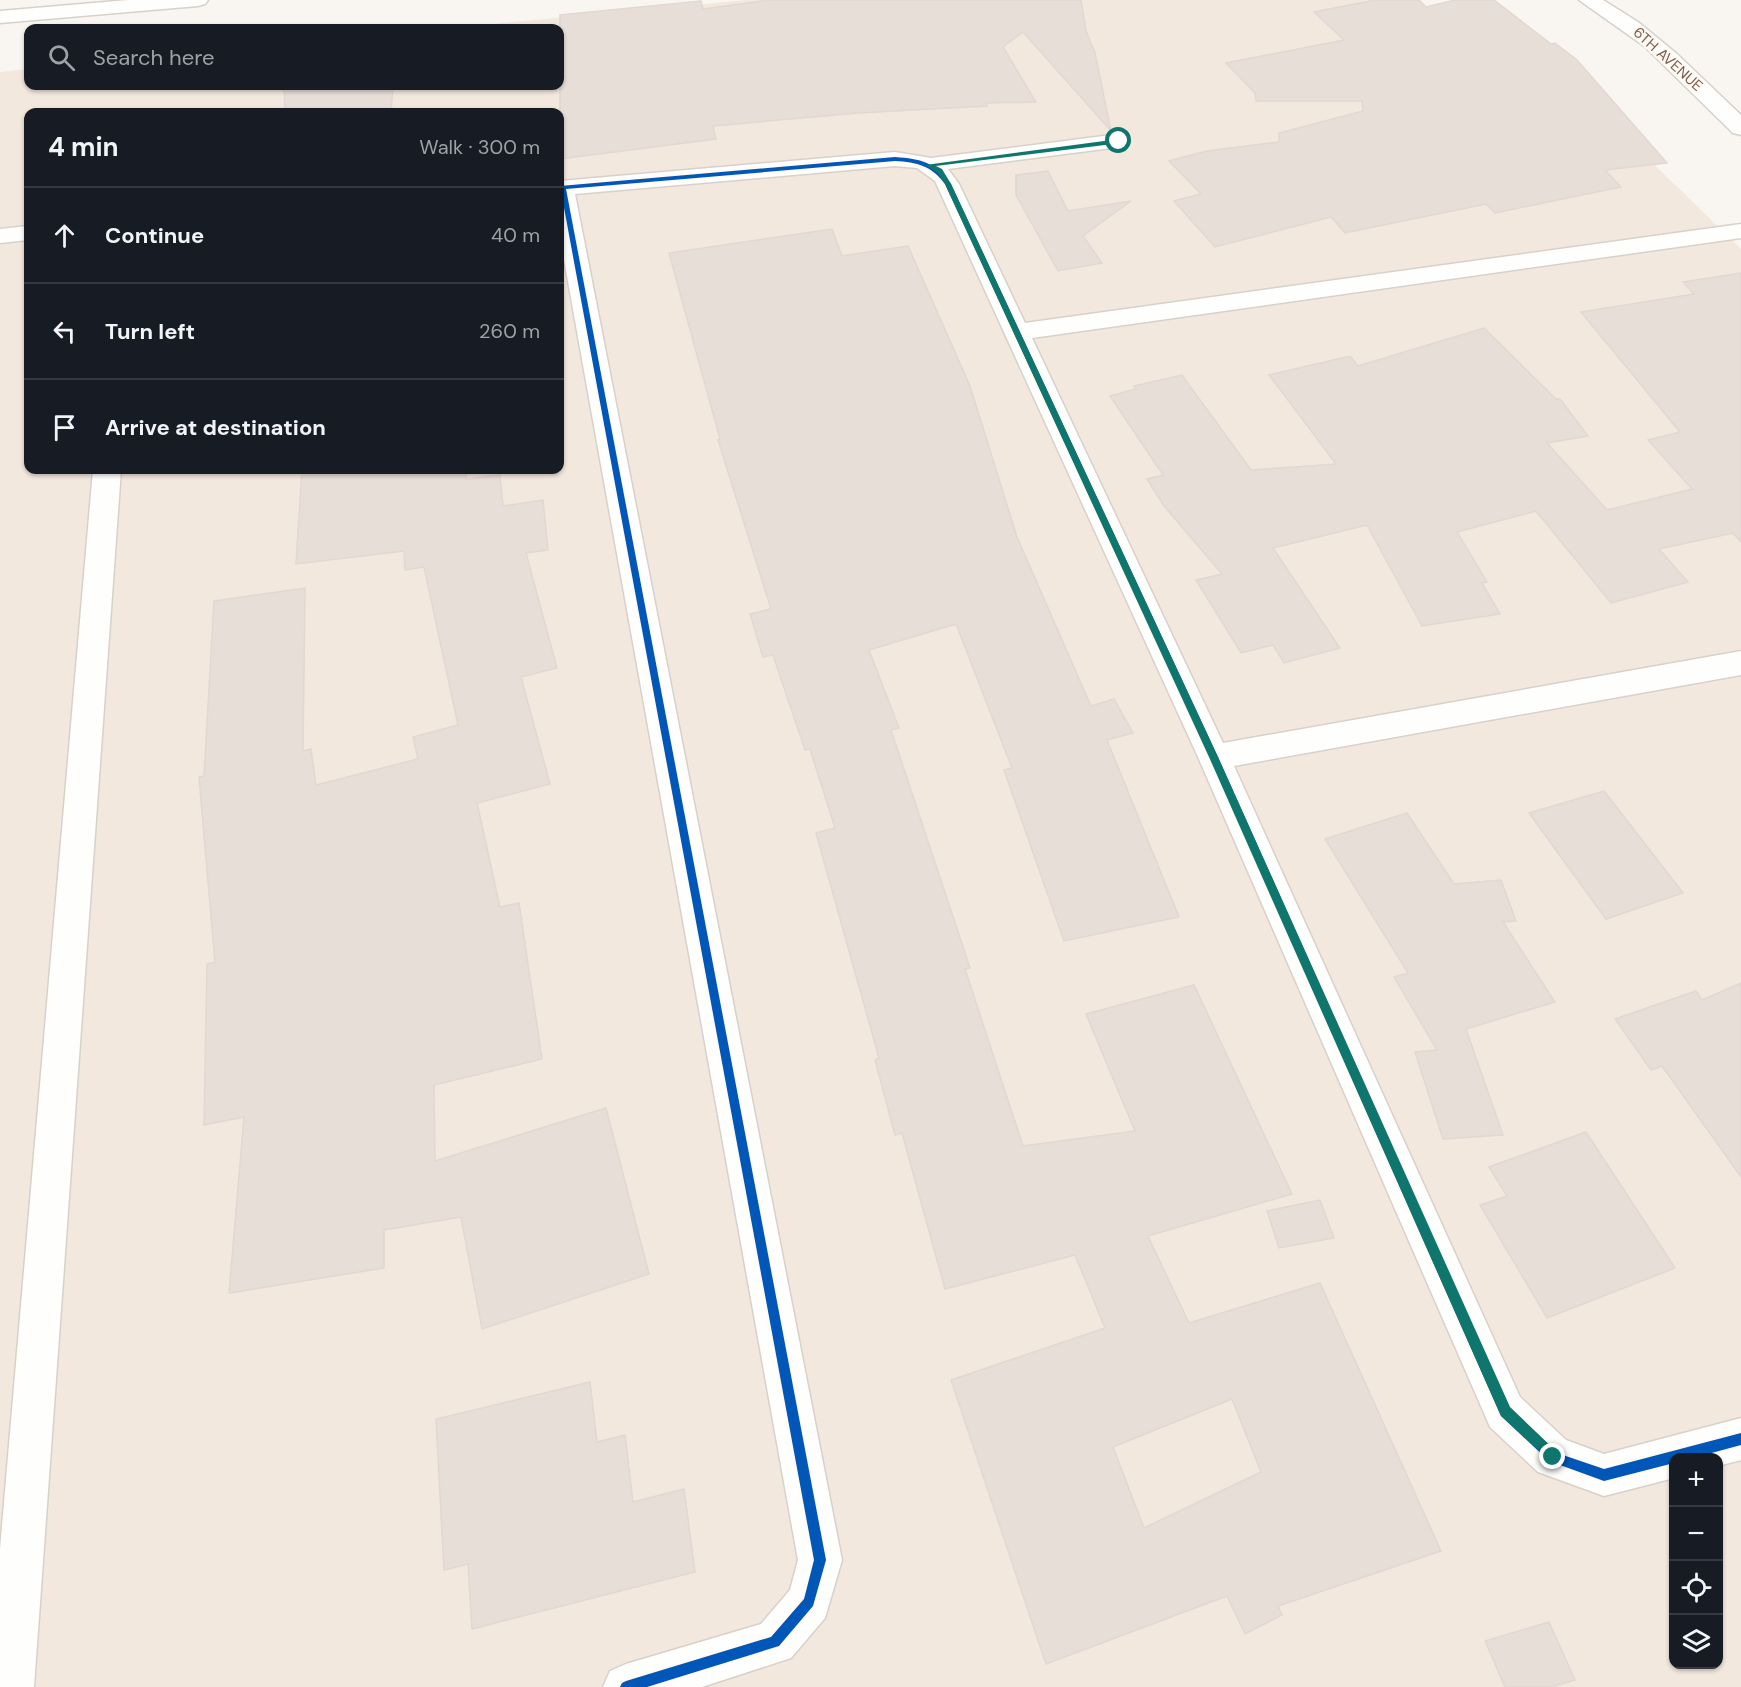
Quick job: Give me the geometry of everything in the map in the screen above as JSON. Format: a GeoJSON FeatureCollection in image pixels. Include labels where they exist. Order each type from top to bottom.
{"type":"FeatureCollection","features":[{"type":"Feature","properties":{"kind":"street"},"geometry":{"type":"LineString","coordinates":[[0,17],[198,0]]}},
{"type":"Feature","properties":{"kind":"street","name":"6TH AVENUE"},"geometry":{"type":"LineString","coordinates":[[1589,0],[1620,16],[1662,52],[1741,128]]}},
{"type":"Feature","properties":{"kind":"street"},"geometry":{"type":"LineString","coordinates":[[929,165],[1119,141]]}},
{"type":"Feature","properties":{"kind":"street"},"geometry":{"type":"LineString","coordinates":[[564,188],[895,159],[913,160],[940,171],[1214,757],[1505,1412],[1553,1457],[1604,1476],[1741,1439]]}},
{"type":"Feature","properties":{"kind":"street"},"geometry":{"type":"LineString","coordinates":[[564,204],[820,1560],[809,1602],[775,1642],[626,1687]]}},
{"type":"Feature","properties":{"kind":"street"},"geometry":{"type":"LineString","coordinates":[[1016,332],[1741,231]]}},
{"type":"Feature","properties":{"kind":"street"},"geometry":{"type":"LineString","coordinates":[[0,236],[24,233]]}},
{"type":"Feature","properties":{"kind":"street"},"geometry":{"type":"LineString","coordinates":[[11,1687],[106,474]]}},
{"type":"Feature","properties":{"kind":"street"},"geometry":{"type":"LineString","coordinates":[[1214,757],[1741,663]]}},
{"type":"Feature","properties":{"kind":"shaded area"},"geometry":{"type":"Polygon","coordinates":[[[747,0],[1382,0],[1506,20],[1741,249],[1741,1687],[0,1687],[0,72],[24,69],[24,90],[564,90],[564,24],[493,24],[747,0]]]}},
{"type":"Feature","properties":{"kind":"building"},"geometry":{"type":"Polygon","coordinates":[[[770,0],[1081,0],[1086,31],[1095,53],[1111,131],[1023,32],[1003,47],[1036,102],[986,103],[987,106],[858,113],[713,126],[716,139],[564,158],[564,108],[560,108],[560,90],[564,90],[564,24],[560,24],[560,15],[701,1],[703,9],[770,0]]]}},
{"type":"Feature","properties":{"kind":"building"},"geometry":{"type":"Polygon","coordinates":[[[1375,0],[1419,0],[1426,7],[1455,0],[1494,0],[1551,44],[1555,43],[1577,60],[1667,163],[1605,170],[1621,187],[1495,213],[1486,204],[1345,233],[1331,217],[1215,247],[1174,201],[1201,194],[1169,161],[1207,151],[1279,142],[1279,133],[1363,111],[1362,101],[1256,101],[1255,93],[1226,63],[1344,40],[1314,12],[1375,0]]]}},
{"type":"Feature","properties":{"kind":"building"},"geometry":{"type":"Polygon","coordinates":[[[284,90],[393,90],[391,108],[285,108],[284,90]]]}},
{"type":"Feature","properties":{"kind":"building"},"geometry":{"type":"Polygon","coordinates":[[[1048,171],[1068,211],[1131,201],[1083,236],[1102,263],[1058,271],[1016,195],[1016,175],[1048,171]]]}},
{"type":"Feature","properties":{"kind":"building"},"geometry":{"type":"Polygon","coordinates":[[[832,229],[842,256],[908,246],[970,386],[1017,537],[1091,706],[1114,699],[1133,733],[1107,740],[1179,917],[1064,941],[1004,770],[1012,768],[956,624],[869,650],[899,728],[891,730],[970,968],[965,969],[1023,1146],[1135,1131],[1086,1014],[1194,985],[1292,1194],[1148,1236],[1189,1323],[1320,1283],[1441,1551],[1278,1606],[1282,1615],[1245,1634],[1227,1596],[1046,1664],[951,1380],[1105,1328],[1075,1255],[945,1289],[902,1133],[895,1135],[875,1060],[879,1058],[816,833],[835,828],[810,749],[805,750],[773,655],[763,657],[750,614],[771,609],[718,440],[720,439],[669,253],[832,229]],[[1232,1399],[1113,1447],[1144,1528],[1261,1472],[1232,1399]]]}},
{"type":"Feature","properties":{"kind":"building"},"geometry":{"type":"Polygon","coordinates":[[[1741,273],[1741,542],[1733,533],[1659,549],[1688,582],[1611,603],[1536,511],[1457,532],[1487,582],[1482,583],[1500,614],[1422,626],[1367,525],[1273,548],[1340,648],[1284,663],[1273,645],[1241,653],[1196,580],[1222,574],[1164,506],[1147,479],[1163,475],[1110,396],[1136,389],[1134,386],[1182,375],[1251,470],[1336,464],[1269,375],[1350,356],[1358,366],[1484,328],[1556,399],[1560,399],[1588,436],[1547,443],[1607,510],[1692,489],[1648,440],[1680,432],[1581,312],[1694,294],[1683,282],[1741,273]]]}},
{"type":"Feature","properties":{"kind":"building"},"geometry":{"type":"Polygon","coordinates":[[[302,474],[466,474],[466,479],[500,475],[503,506],[543,500],[548,550],[526,553],[557,668],[521,677],[550,784],[477,803],[500,907],[519,903],[542,1059],[434,1085],[435,1161],[606,1108],[649,1274],[482,1329],[461,1217],[384,1230],[384,1268],[229,1293],[244,1117],[204,1125],[207,964],[215,962],[199,777],[204,776],[214,601],[305,588],[303,751],[311,749],[316,785],[418,759],[413,737],[458,725],[424,567],[405,570],[404,551],[296,564],[302,474]]]}},
{"type":"Feature","properties":{"kind":"building"},"geometry":{"type":"Polygon","coordinates":[[[1604,791],[1683,893],[1606,919],[1529,813],[1604,791]]]}},
{"type":"Feature","properties":{"kind":"building"},"geometry":{"type":"Polygon","coordinates":[[[1407,813],[1454,884],[1501,880],[1516,921],[1503,922],[1555,1002],[1466,1029],[1503,1135],[1443,1139],[1415,1052],[1437,1050],[1394,977],[1408,973],[1325,839],[1407,813]]]}},
{"type":"Feature","properties":{"kind":"building"},"geometry":{"type":"Polygon","coordinates":[[[1741,983],[1741,1177],[1662,1066],[1651,1070],[1615,1019],[1696,991],[1702,1000],[1741,983]]]}},
{"type":"Feature","properties":{"kind":"building"},"geometry":{"type":"Polygon","coordinates":[[[1586,1132],[1675,1268],[1547,1318],[1480,1205],[1507,1196],[1489,1167],[1586,1132]]]}},
{"type":"Feature","properties":{"kind":"building"},"geometry":{"type":"Polygon","coordinates":[[[1320,1200],[1334,1238],[1279,1248],[1267,1211],[1320,1200]]]}},
{"type":"Feature","properties":{"kind":"building"},"geometry":{"type":"Polygon","coordinates":[[[590,1382],[597,1442],[625,1435],[633,1502],[684,1489],[695,1572],[472,1629],[468,1564],[444,1570],[436,1419],[590,1382]]]}},
{"type":"Feature","properties":{"kind":"building"},"geometry":{"type":"Polygon","coordinates":[[[1549,1622],[1575,1680],[1551,1687],[1505,1687],[1485,1641],[1549,1622]]]}},
{"type":"Feature","properties":{"kind":"cycle path"},"geometry":{"type":"LineString","coordinates":[[564,188],[895,159],[925,164],[943,177],[1214,757],[1505,1412],[1553,1457],[1604,1475],[1741,1439]]}},
{"type":"Feature","properties":{"kind":"cycle path"},"geometry":{"type":"LineString","coordinates":[[564,198],[820,1560],[809,1602],[775,1642],[626,1687]]}},
{"type":"Feature","properties":{"kind":"route"},"geometry":{"type":"LineString","coordinates":[[1119,141],[929,165],[940,171],[948,184],[1214,757],[1505,1412],[1553,1457]]}}]}
